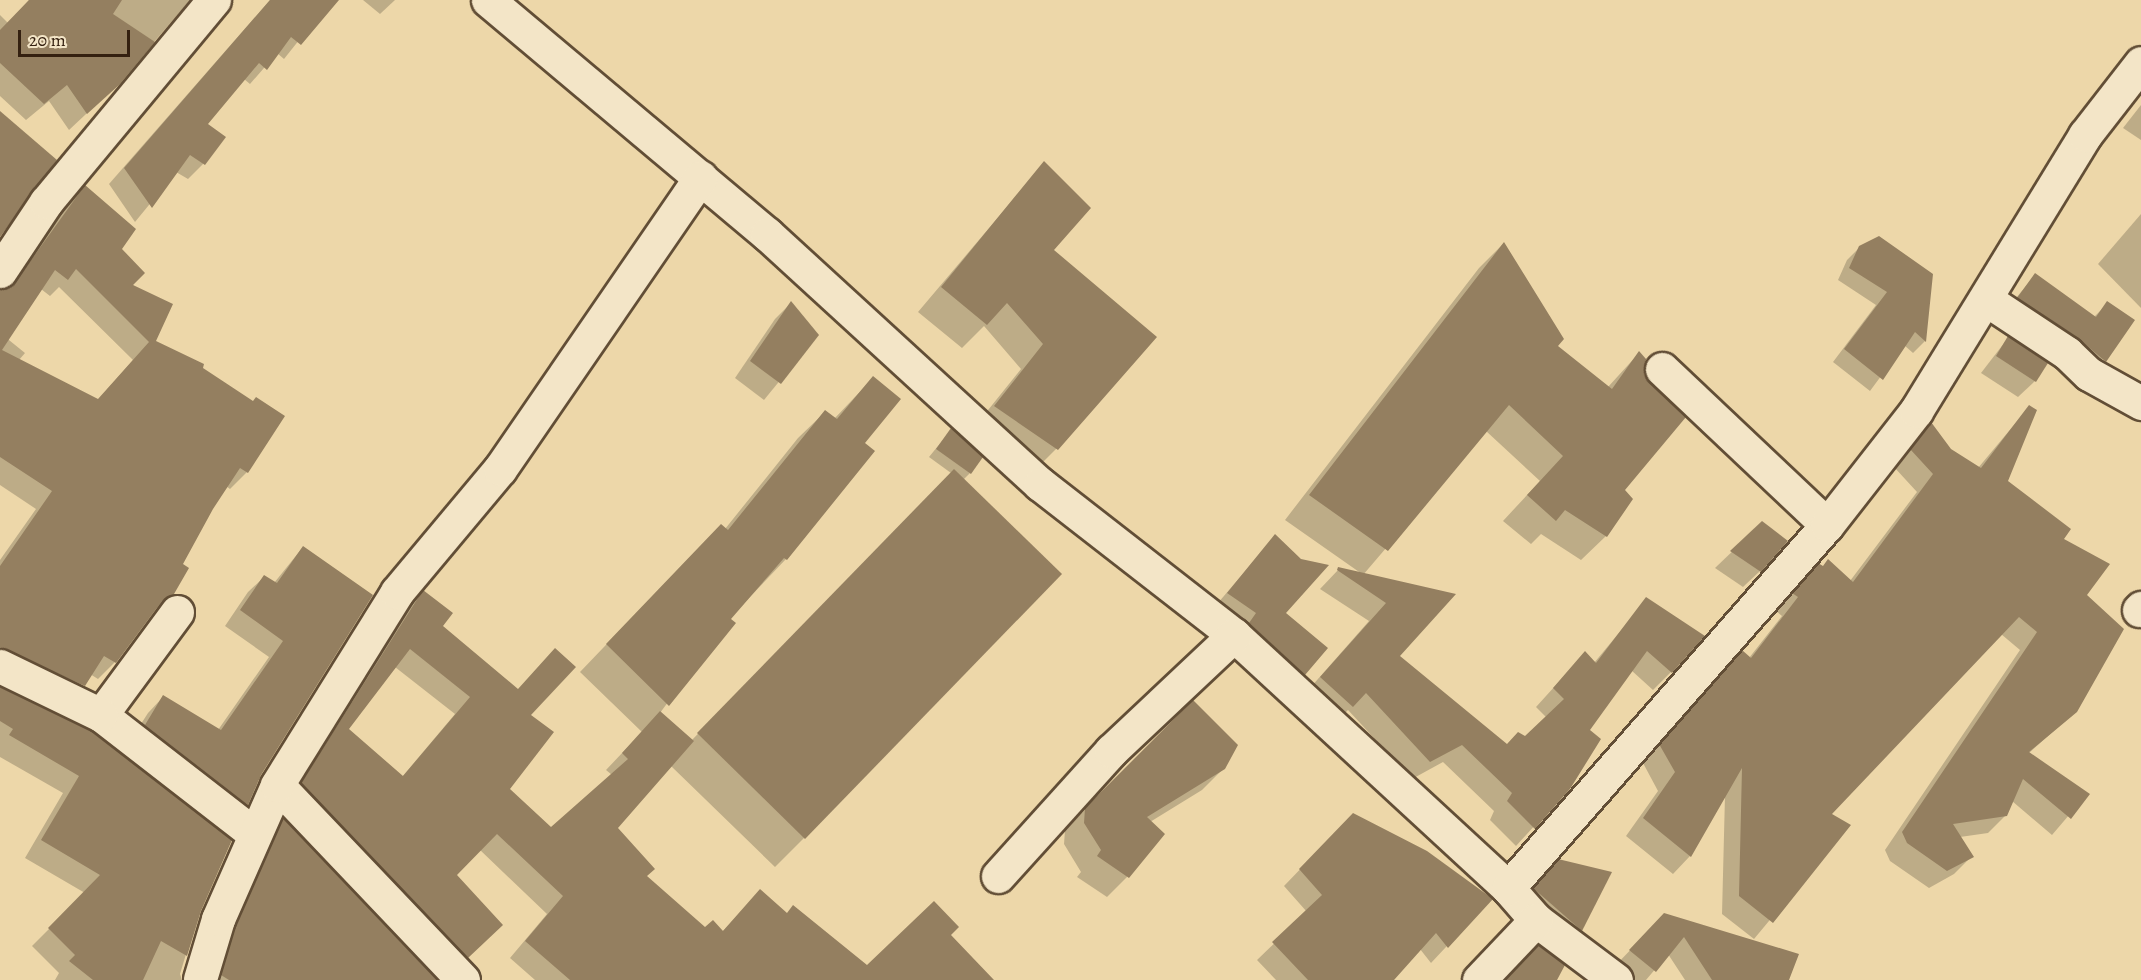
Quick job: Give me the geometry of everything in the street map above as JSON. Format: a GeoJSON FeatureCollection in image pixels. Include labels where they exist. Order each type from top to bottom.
{"type":"FeatureCollection","features":[{"type":"Feature","properties":{"kind":"street"},"geometry":{"type":"LineString","coordinates":[[0,271],[46,202],[214,0]]}},
{"type":"Feature","properties":{"kind":"street"},"geometry":{"type":"LineString","coordinates":[[488,0],[701,177],[1040,484],[1234,635],[1508,888],[1536,920],[1616,980]]}},
{"type":"Feature","properties":{"kind":"street"},"geometry":{"type":"LineString","coordinates":[[1508,888],[1827,525],[1916,411],[1987,300],[2021,235],[2085,135],[2141,63]]}},
{"type":"Feature","properties":{"kind":"street"},"geometry":{"type":"LineString","coordinates":[[200,979],[218,919],[253,833],[277,785],[397,592],[500,469],[701,177]]}},
{"type":"Feature","properties":{"kind":"street"},"geometry":{"type":"LineString","coordinates":[[1987,300],[2067,353],[2089,374],[2141,403]]}},
{"type":"Feature","properties":{"kind":"street"},"geometry":{"type":"LineString","coordinates":[[1662,369],[1827,525]]}},
{"type":"Feature","properties":{"kind":"street"},"geometry":{"type":"LineString","coordinates":[[101,715],[177,612]]}},
{"type":"Feature","properties":{"kind":"street"},"geometry":{"type":"LineString","coordinates":[[998,876],[1112,751],[1234,635]]}},
{"type":"Feature","properties":{"kind":"street"},"geometry":{"type":"LineString","coordinates":[[0,666],[101,715],[253,833]]}},
{"type":"Feature","properties":{"kind":"street"},"geometry":{"type":"LineString","coordinates":[[277,785],[463,980]]}},
{"type":"Feature","properties":{"kind":"street"},"geometry":{"type":"LineString","coordinates":[[1479,980],[1536,920]]}},
{"type":"Feature","properties":{"kind":"building"},"geometry":{"type":"Polygon","coordinates":[[[29,0],[122,0],[113,14],[155,42],[119,85],[87,114],[67,85],[44,104],[0,63],[0,30],[29,0]]]}},
{"type":"Feature","properties":{"kind":"building"},"geometry":{"type":"Polygon","coordinates":[[[270,0],[339,0],[301,45],[291,37],[267,70],[259,63],[208,124],[226,137],[205,165],[190,155],[152,208],[124,168],[270,0]]]}},
{"type":"Feature","properties":{"kind":"building"},"geometry":{"type":"Polygon","coordinates":[[[0,111],[57,160],[0,237],[0,111]]]}},
{"type":"Feature","properties":{"kind":"building"},"geometry":{"type":"Polygon","coordinates":[[[1044,161],[1091,208],[1054,250],[1157,337],[1058,450],[994,406],[1043,344],[1007,303],[987,325],[941,287],[1044,161]]]}},
{"type":"Feature","properties":{"kind":"building"},"geometry":{"type":"Polygon","coordinates":[[[85,185],[136,229],[122,249],[145,273],[133,285],[173,304],[156,341],[204,364],[203,368],[253,401],[256,397],[285,416],[248,473],[240,468],[213,509],[183,564],[189,568],[174,594],[162,601],[116,663],[104,656],[85,686],[0,647],[0,566],[52,491],[0,457],[0,290],[16,281],[85,185]],[[76,269],[68,280],[55,270],[2,350],[98,399],[149,342],[76,269]]]}},
{"type":"Feature","properties":{"kind":"building"},"geometry":{"type":"Polygon","coordinates":[[[1879,236],[1933,274],[1926,342],[1915,332],[1883,380],[1844,349],[1887,292],[1849,268],[1859,246],[1879,236]]]}},
{"type":"Feature","properties":{"kind":"building"},"geometry":{"type":"Polygon","coordinates":[[[1504,242],[1564,339],[1558,346],[1612,389],[1639,351],[1646,359],[1644,374],[1649,382],[1686,417],[1625,490],[1633,499],[1607,537],[1565,510],[1556,521],[1527,495],[1563,456],[1509,405],[1388,551],[1309,495],[1504,242]]]}},
{"type":"Feature","properties":{"kind":"building"},"geometry":{"type":"Polygon","coordinates":[[[2035,273],[2096,317],[2107,301],[2135,320],[2106,362],[2077,337],[2017,298],[2035,273]]]}},
{"type":"Feature","properties":{"kind":"building"},"geometry":{"type":"Polygon","coordinates":[[[791,301],[819,335],[781,384],[750,361],[791,301]]]}},
{"type":"Feature","properties":{"kind":"building"},"geometry":{"type":"Polygon","coordinates":[[[2008,336],[2048,363],[2036,382],[1996,356],[2008,336]]]}},
{"type":"Feature","properties":{"kind":"building"},"geometry":{"type":"Polygon","coordinates":[[[873,376],[901,399],[865,443],[875,451],[787,560],[784,558],[731,619],[736,623],[669,706],[606,644],[721,524],[728,530],[825,410],[837,419],[873,376]]]}},
{"type":"Feature","properties":{"kind":"building"},"geometry":{"type":"Polygon","coordinates":[[[2029,405],[2037,410],[2008,481],[2071,529],[2064,539],[2110,564],[2087,595],[2124,629],[2077,712],[2029,752],[2090,794],[2071,819],[2023,779],[2007,816],[1953,824],[1974,857],[1947,871],[1907,843],[1902,832],[2037,632],[2019,617],[1832,814],[1851,825],[1773,923],[1739,896],[1742,768],[1691,857],[1643,818],[1675,772],[1659,744],[1742,650],[1751,658],[1798,597],[1792,593],[1818,563],[1823,566],[1828,559],[1853,582],[1933,474],[1910,449],[1931,422],[1951,449],[1981,468],[2029,405]]]}},
{"type":"Feature","properties":{"kind":"building"},"geometry":{"type":"Polygon","coordinates":[[[951,428],[983,457],[971,474],[936,449],[951,428]]]}},
{"type":"Feature","properties":{"kind":"building"},"geometry":{"type":"Polygon","coordinates":[[[954,469],[1062,574],[805,839],[697,733],[954,469]]]}},
{"type":"Feature","properties":{"kind":"building"},"geometry":{"type":"Polygon","coordinates":[[[1762,521],[1788,541],[1761,572],[1730,551],[1762,521]]]}},
{"type":"Feature","properties":{"kind":"building"},"geometry":{"type":"Polygon","coordinates":[[[1275,534],[1301,559],[1329,565],[1286,613],[1328,648],[1305,675],[1249,623],[1256,613],[1227,593],[1275,534]]]}},
{"type":"Feature","properties":{"kind":"building"},"geometry":{"type":"Polygon","coordinates":[[[303,546],[373,595],[261,775],[248,805],[145,725],[163,695],[221,730],[283,641],[240,610],[264,575],[277,583],[303,546]]]}},
{"type":"Feature","properties":{"kind":"building"},"geometry":{"type":"Polygon","coordinates":[[[1338,567],[1456,594],[1400,656],[1507,744],[1518,732],[1525,736],[1564,699],[1553,688],[1585,651],[1596,663],[1646,597],[1705,636],[1672,673],[1647,651],[1590,730],[1601,739],[1570,789],[1535,829],[1507,801],[1512,793],[1462,745],[1430,762],[1366,693],[1353,707],[1320,677],[1386,603],[1337,570],[1338,567]]]}},
{"type":"Feature","properties":{"kind":"building"},"geometry":{"type":"Polygon","coordinates":[[[423,590],[453,613],[443,626],[518,689],[555,648],[576,667],[531,715],[554,732],[510,789],[551,827],[628,759],[622,753],[660,711],[694,741],[618,828],[655,869],[647,876],[705,927],[713,920],[723,931],[760,889],[787,913],[793,905],[867,965],[934,901],[959,927],[951,935],[994,980],[570,980],[525,941],[563,896],[497,834],[457,875],[503,925],[468,958],[301,783],[423,590]],[[410,649],[349,729],[403,776],[470,697],[410,649]]]}},
{"type":"Feature","properties":{"kind":"building"},"geometry":{"type":"Polygon","coordinates":[[[0,687],[91,731],[232,840],[201,911],[187,956],[161,941],[143,980],[93,980],[69,961],[75,955],[48,928],[100,875],[41,840],[79,776],[9,735],[13,729],[0,721],[0,687]]]}},
{"type":"Feature","properties":{"kind":"building"},"geometry":{"type":"Polygon","coordinates":[[[1193,700],[1238,745],[1225,769],[1147,817],[1165,834],[1129,878],[1097,856],[1101,850],[1084,823],[1085,808],[1193,700]]]}},
{"type":"Feature","properties":{"kind":"building"},"geometry":{"type":"Polygon","coordinates":[[[1353,813],[1427,851],[1493,899],[1448,948],[1436,933],[1394,980],[1308,980],[1272,942],[1322,895],[1299,869],[1353,813]]]}},
{"type":"Feature","properties":{"kind":"building"},"geometry":{"type":"Polygon","coordinates":[[[283,818],[437,980],[229,980],[221,975],[236,926],[283,818]]]}},
{"type":"Feature","properties":{"kind":"building"},"geometry":{"type":"Polygon","coordinates":[[[1558,859],[1612,872],[1582,931],[1533,888],[1558,859]]]}},
{"type":"Feature","properties":{"kind":"building"},"geometry":{"type":"Polygon","coordinates":[[[1664,913],[1799,954],[1789,980],[1712,980],[1684,937],[1656,972],[1629,950],[1664,913]]]}},
{"type":"Feature","properties":{"kind":"building"},"geometry":{"type":"Polygon","coordinates":[[[1538,945],[1565,965],[1557,980],[1505,980],[1538,945]]]}}]}
